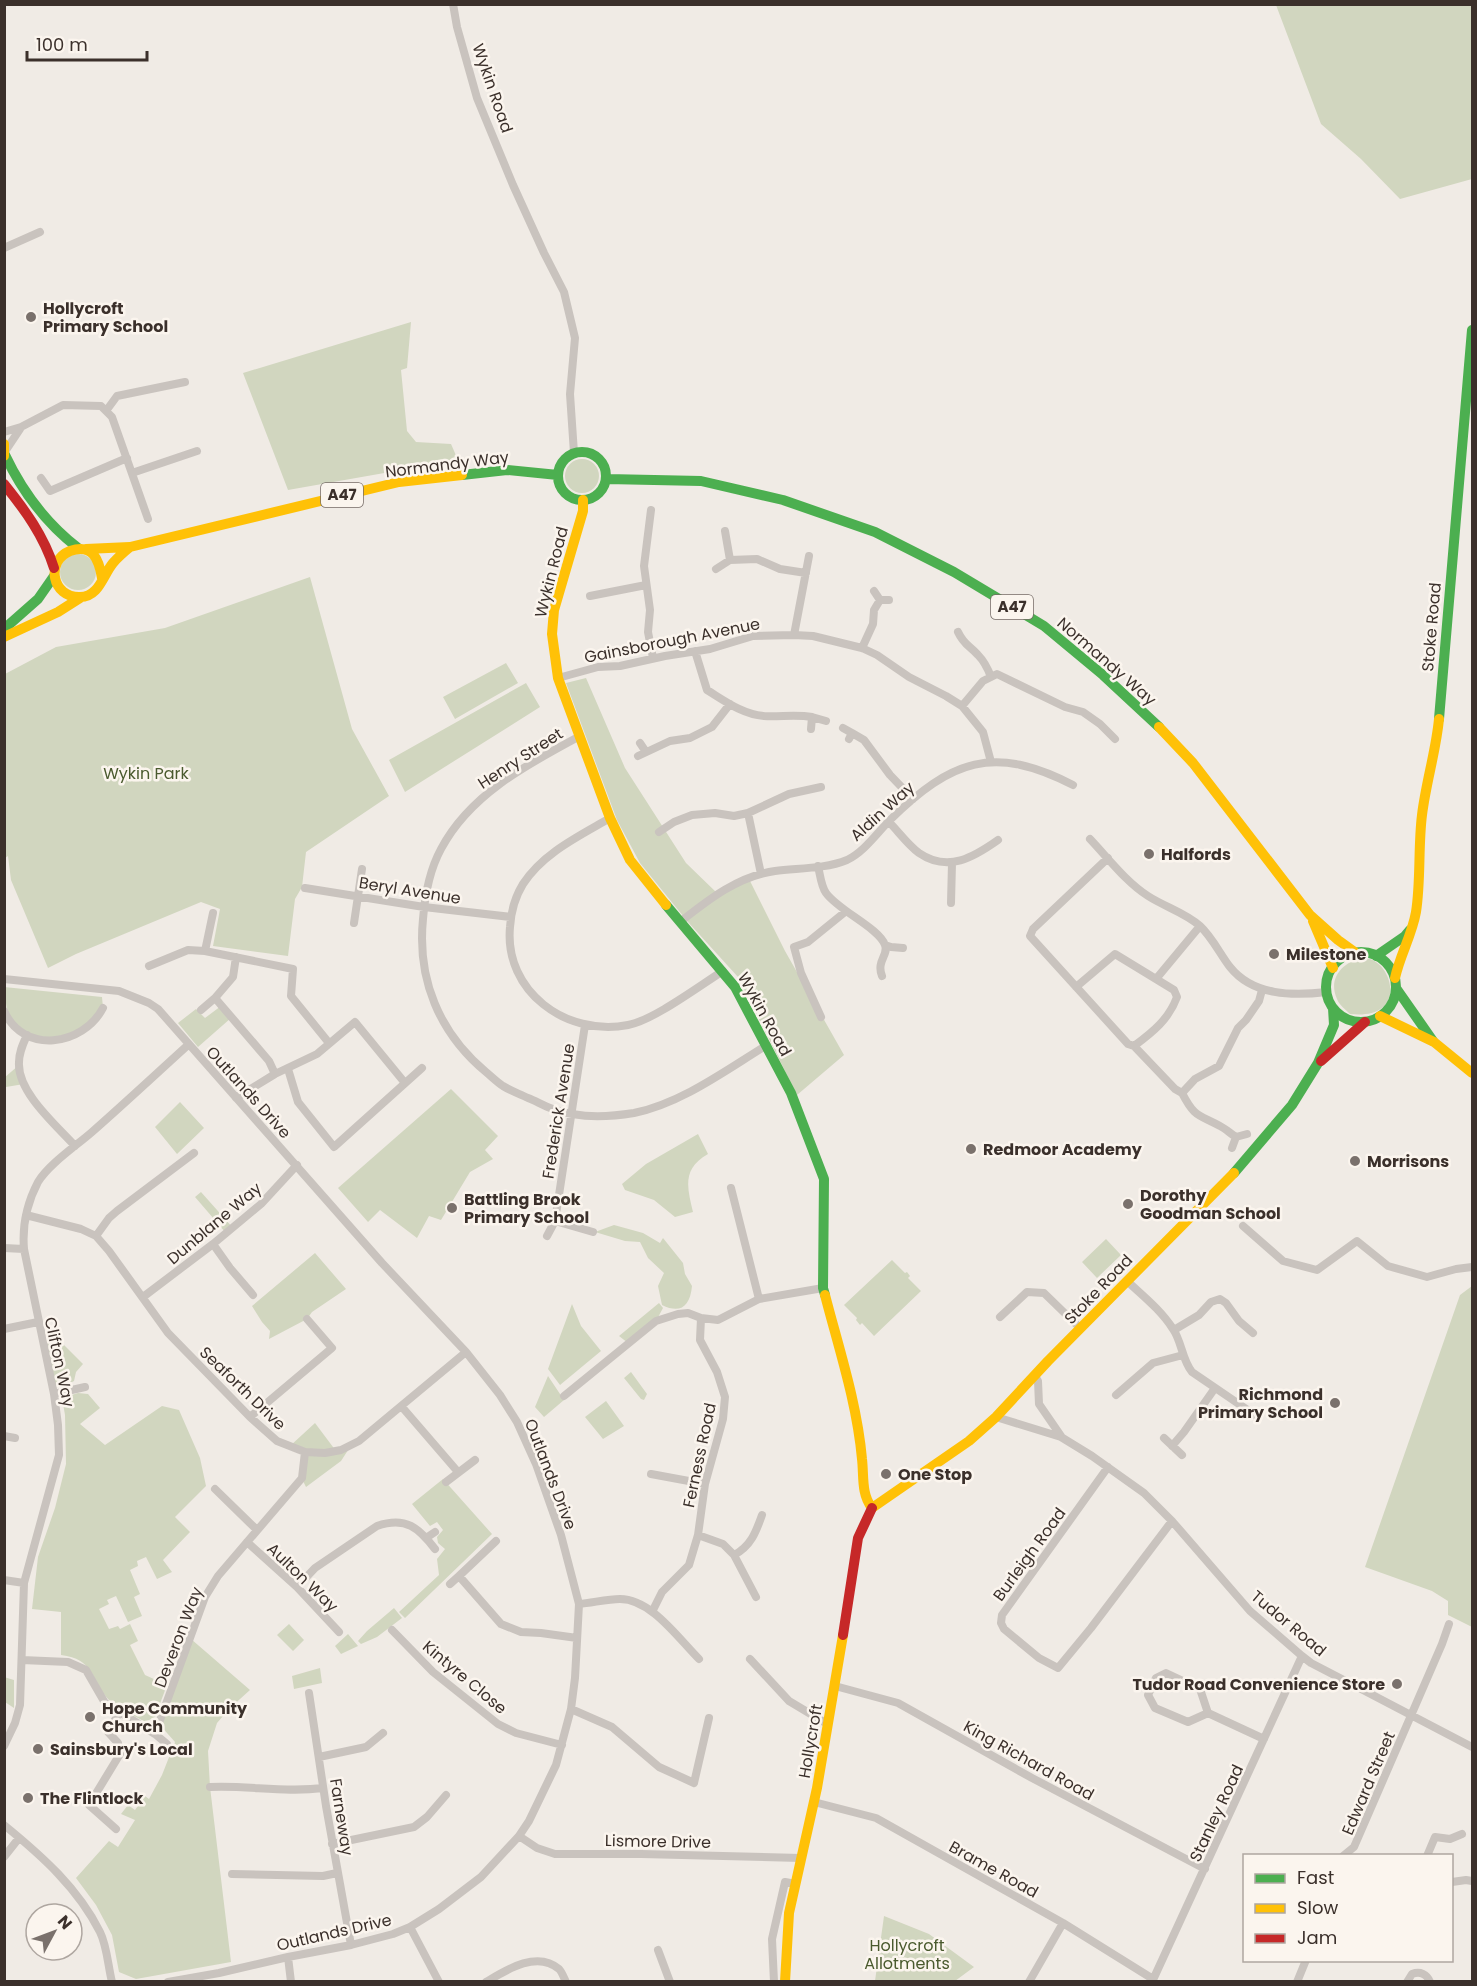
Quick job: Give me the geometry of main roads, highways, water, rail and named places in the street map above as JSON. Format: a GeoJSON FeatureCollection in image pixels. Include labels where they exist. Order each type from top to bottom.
{"type":"FeatureCollection","features":[{"type":"Feature","properties":{"kind":"place","name":"Hollycroft Primary School"},"geometry":{"type":"Point","coordinates":[31,317]}},
{"type":"Feature","properties":{"kind":"place","name":"Halfords"},"geometry":{"type":"Point","coordinates":[1149,854]}},
{"type":"Feature","properties":{"kind":"place","name":"Milestone"},"geometry":{"type":"Point","coordinates":[1274,954]}},
{"type":"Feature","properties":{"kind":"place","name":"Redmoor Academy"},"geometry":{"type":"Point","coordinates":[971,1149]}},
{"type":"Feature","properties":{"kind":"place","name":"Morrisons"},"geometry":{"type":"Point","coordinates":[1355,1161]}},
{"type":"Feature","properties":{"kind":"place","name":"Dorothy Goodman School"},"geometry":{"type":"Point","coordinates":[1128,1204]}},
{"type":"Feature","properties":{"kind":"place","name":"Battling Brook Primary School"},"geometry":{"type":"Point","coordinates":[452,1208]}},
{"type":"Feature","properties":{"kind":"place","name":"Richmond Primary School"},"geometry":{"type":"Point","coordinates":[1335,1403]}},
{"type":"Feature","properties":{"kind":"place","name":"One Stop"},"geometry":{"type":"Point","coordinates":[886,1474]}},
{"type":"Feature","properties":{"kind":"place","name":"Tudor Road Convenience Store"},"geometry":{"type":"Point","coordinates":[1397,1684]}},
{"type":"Feature","properties":{"kind":"place","name":"Hope Community Church"},"geometry":{"type":"Point","coordinates":[90,1717]}},
{"type":"Feature","properties":{"kind":"place","name":"Sainsbury's Local"},"geometry":{"type":"Point","coordinates":[38,1749]}},
{"type":"Feature","properties":{"kind":"place","name":"The Flintlock"},"geometry":{"type":"Point","coordinates":[28,1798]}},
{"type":"Feature","properties":{"kind":"park label","name":"Wykin Park"},"geometry":{"type":"Point","coordinates":[146,773]}},
{"type":"Feature","properties":{"kind":"park label","name":"Hollycroft Allotments"},"geometry":{"type":"Point","coordinates":[907,1954]}}]}
